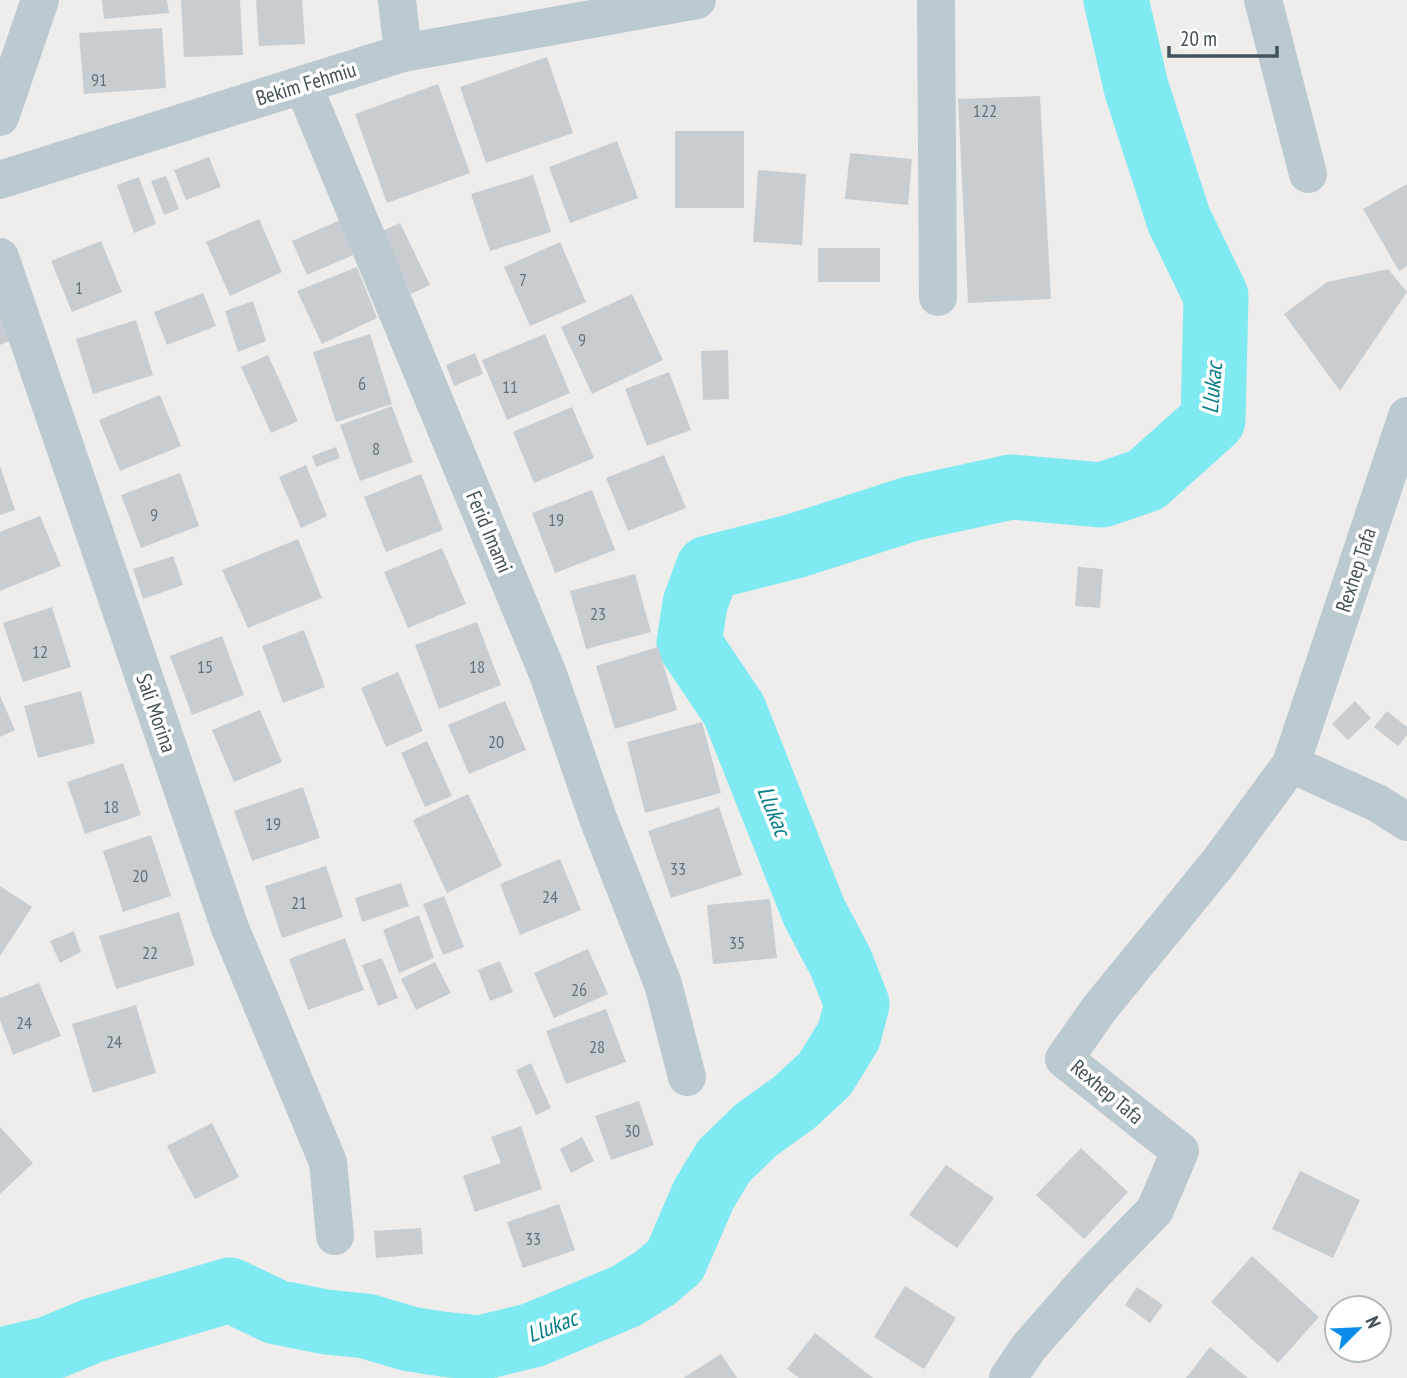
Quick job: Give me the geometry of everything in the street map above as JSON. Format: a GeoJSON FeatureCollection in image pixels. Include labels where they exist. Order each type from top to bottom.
{"type":"FeatureCollection","features":[{"type":"Feature","properties":{"kind":"street"},"geometry":{"type":"LineString","coordinates":[[0,117],[40,0]]}},
{"type":"Feature","properties":{"kind":"street"},"geometry":{"type":"LineString","coordinates":[[397,0],[403,53]]}},
{"type":"Feature","properties":{"kind":"street","name":"Bekim Fehmiu"},"geometry":{"type":"LineString","coordinates":[[0,180],[403,53],[618,7],[697,0]]}},
{"type":"Feature","properties":{"kind":"street"},"geometry":{"type":"LineString","coordinates":[[936,0],[938,297]]}},
{"type":"Feature","properties":{"kind":"street"},"geometry":{"type":"LineString","coordinates":[[1263,0],[1308,174]]}},
{"type":"Feature","properties":{"kind":"street","name":"Ferid Imami"},"geometry":{"type":"LineString","coordinates":[[303,85],[548,674],[600,821],[663,984],[687,1077]]}},
{"type":"Feature","properties":{"kind":"street","name":"Sali Morina"},"geometry":{"type":"LineString","coordinates":[[0,257],[230,928],[328,1162],[335,1236]]}},
{"type":"Feature","properties":{"kind":"street","name":"Rexhep Tafa"},"geometry":{"type":"LineString","coordinates":[[1008,1378],[1029,1347],[1154,1210],[1180,1152],[1064,1059],[1100,1009],[1219,862],[1291,764],[1407,416]]}},
{"type":"Feature","properties":{"kind":"street"},"geometry":{"type":"LineString","coordinates":[[1291,764],[1377,803],[1407,822]]}},
{"type":"Feature","properties":{"kind":"building"},"geometry":{"type":"Polygon","coordinates":[[[102,0],[167,0],[169,13],[104,19],[102,0]]]}},
{"type":"Feature","properties":{"kind":"building"},"geometry":{"type":"Polygon","coordinates":[[[181,0],[240,0],[243,55],[184,57],[181,0]]]}},
{"type":"Feature","properties":{"kind":"building"},"geometry":{"type":"Polygon","coordinates":[[[256,0],[302,0],[305,44],[259,46],[256,0]]]}},
{"type":"Feature","properties":{"kind":"building"},"geometry":{"type":"Polygon","coordinates":[[[162,28],[166,88],[84,94],[79,33],[162,28]]]}},
{"type":"Feature","properties":{"kind":"building"},"geometry":{"type":"Polygon","coordinates":[[[547,57],[573,133],[486,163],[460,87],[547,57]]]}},
{"type":"Feature","properties":{"kind":"building"},"geometry":{"type":"Polygon","coordinates":[[[438,84],[470,173],[387,203],[355,114],[438,84]]]}},
{"type":"Feature","properties":{"kind":"building"},"geometry":{"type":"Polygon","coordinates":[[[1040,96],[1051,299],[968,303],[958,99],[1040,96]]]}},
{"type":"Feature","properties":{"kind":"building"},"geometry":{"type":"Polygon","coordinates":[[[675,131],[744,131],[744,208],[675,208],[675,131]]]}},
{"type":"Feature","properties":{"kind":"building"},"geometry":{"type":"Polygon","coordinates":[[[617,141],[638,198],[570,223],[549,167],[617,141]]]}},
{"type":"Feature","properties":{"kind":"building"},"geometry":{"type":"Polygon","coordinates":[[[850,153],[912,159],[908,205],[845,199],[850,153]]]}},
{"type":"Feature","properties":{"kind":"building"},"geometry":{"type":"Polygon","coordinates":[[[209,157],[221,187],[186,200],[174,170],[209,157]]]}},
{"type":"Feature","properties":{"kind":"building"},"geometry":{"type":"Polygon","coordinates":[[[758,170],[806,174],[802,245],[753,242],[758,170]]]}},
{"type":"Feature","properties":{"kind":"building"},"geometry":{"type":"Polygon","coordinates":[[[533,175],[551,232],[490,251],[471,194],[533,175]]]}},
{"type":"Feature","properties":{"kind":"building"},"geometry":{"type":"Polygon","coordinates":[[[166,176],[179,209],[164,215],[151,181],[166,176]]]}},
{"type":"Feature","properties":{"kind":"building"},"geometry":{"type":"Polygon","coordinates":[[[139,177],[156,224],[134,233],[117,185],[139,177]]]}},
{"type":"Feature","properties":{"kind":"building"},"geometry":{"type":"Polygon","coordinates":[[[1407,184],[1407,266],[1399,271],[1363,209],[1407,184]]]}},
{"type":"Feature","properties":{"kind":"building"},"geometry":{"type":"Polygon","coordinates":[[[345,218],[360,252],[307,275],[292,241],[345,218]]]}},
{"type":"Feature","properties":{"kind":"building"},"geometry":{"type":"Polygon","coordinates":[[[259,219],[282,272],[230,296],[206,242],[259,219]]]}},
{"type":"Feature","properties":{"kind":"building"},"geometry":{"type":"Polygon","coordinates":[[[400,223],[430,285],[411,294],[382,231],[400,223]]]}},
{"type":"Feature","properties":{"kind":"building"},"geometry":{"type":"Polygon","coordinates":[[[101,241],[122,292],[72,312],[51,261],[101,241]]]}},
{"type":"Feature","properties":{"kind":"building"},"geometry":{"type":"Polygon","coordinates":[[[560,242],[586,302],[530,326],[504,267],[560,242]]]}},
{"type":"Feature","properties":{"kind":"building"},"geometry":{"type":"Polygon","coordinates":[[[818,248],[880,248],[880,282],[818,282],[818,248]]]}},
{"type":"Feature","properties":{"kind":"building"},"geometry":{"type":"Polygon","coordinates":[[[357,267],[377,318],[322,344],[297,291],[357,267]]]}},
{"type":"Feature","properties":{"kind":"building"},"geometry":{"type":"Polygon","coordinates":[[[1388,269],[1407,292],[1340,391],[1284,314],[1327,282],[1388,269]]]}},
{"type":"Feature","properties":{"kind":"building"},"geometry":{"type":"Polygon","coordinates":[[[203,293],[216,326],[167,345],[154,312],[203,293]]]}},
{"type":"Feature","properties":{"kind":"building"},"geometry":{"type":"Polygon","coordinates":[[[632,294],[663,360],[592,394],[561,327],[632,294]]]}},
{"type":"Feature","properties":{"kind":"building"},"geometry":{"type":"Polygon","coordinates":[[[0,300],[16,338],[0,345],[0,300]]]}},
{"type":"Feature","properties":{"kind":"building"},"geometry":{"type":"Polygon","coordinates":[[[253,301],[266,341],[238,352],[225,311],[253,301]]]}},
{"type":"Feature","properties":{"kind":"building"},"geometry":{"type":"Polygon","coordinates":[[[136,320],[153,375],[93,394],[76,339],[136,320]]]}},
{"type":"Feature","properties":{"kind":"building"},"geometry":{"type":"Polygon","coordinates":[[[370,334],[392,404],[336,422],[313,352],[370,334]]]}},
{"type":"Feature","properties":{"kind":"building"},"geometry":{"type":"Polygon","coordinates":[[[545,334],[570,393],[507,420],[482,360],[545,334]]]}},
{"type":"Feature","properties":{"kind":"building"},"geometry":{"type":"Polygon","coordinates":[[[728,350],[729,399],[703,400],[701,351],[728,350]]]}},
{"type":"Feature","properties":{"kind":"building"},"geometry":{"type":"Polygon","coordinates":[[[475,353],[483,374],[454,386],[446,365],[475,353]]]}},
{"type":"Feature","properties":{"kind":"building"},"geometry":{"type":"Polygon","coordinates":[[[268,355],[298,421],[271,433],[241,367],[268,355]]]}},
{"type":"Feature","properties":{"kind":"building"},"geometry":{"type":"Polygon","coordinates":[[[669,372],[691,430],[647,446],[625,389],[669,372]]]}},
{"type":"Feature","properties":{"kind":"building"},"geometry":{"type":"Polygon","coordinates":[[[160,395],[181,446],[120,471],[99,420],[160,395]]]}},
{"type":"Feature","properties":{"kind":"building"},"geometry":{"type":"Polygon","coordinates":[[[392,406],[413,462],[360,481],[340,425],[392,406]]]}},
{"type":"Feature","properties":{"kind":"building"},"geometry":{"type":"Polygon","coordinates":[[[572,407],[594,458],[534,483],[513,432],[572,407]]]}},
{"type":"Feature","properties":{"kind":"building"},"geometry":{"type":"Polygon","coordinates":[[[336,447],[340,458],[316,467],[312,456],[336,447]]]}},
{"type":"Feature","properties":{"kind":"building"},"geometry":{"type":"Polygon","coordinates":[[[664,455],[686,508],[628,531],[606,478],[664,455]]]}},
{"type":"Feature","properties":{"kind":"building"},"geometry":{"type":"Polygon","coordinates":[[[306,465],[327,516],[301,528],[279,477],[306,465]]]}},
{"type":"Feature","properties":{"kind":"building"},"geometry":{"type":"Polygon","coordinates":[[[0,466],[15,510],[0,515],[0,466]]]}},
{"type":"Feature","properties":{"kind":"building"},"geometry":{"type":"Polygon","coordinates":[[[180,473],[199,526],[141,548],[121,495],[180,473]]]}},
{"type":"Feature","properties":{"kind":"building"},"geometry":{"type":"Polygon","coordinates":[[[421,474],[443,530],[386,552],[364,497],[421,474]]]}},
{"type":"Feature","properties":{"kind":"building"},"geometry":{"type":"Polygon","coordinates":[[[592,490],[615,550],[555,573],[532,513],[592,490]]]}},
{"type":"Feature","properties":{"kind":"building"},"geometry":{"type":"Polygon","coordinates":[[[40,516],[61,566],[0,591],[0,532],[40,516]]]}},
{"type":"Feature","properties":{"kind":"building"},"geometry":{"type":"Polygon","coordinates":[[[298,539],[322,598],[248,628],[222,570],[298,539]]]}},
{"type":"Feature","properties":{"kind":"building"},"geometry":{"type":"Polygon","coordinates":[[[442,548],[466,604],[408,628],[384,572],[442,548]]]}},
{"type":"Feature","properties":{"kind":"building"},"geometry":{"type":"Polygon","coordinates":[[[173,556],[183,585],[143,599],[133,569],[173,556]]]}},
{"type":"Feature","properties":{"kind":"building"},"geometry":{"type":"Polygon","coordinates":[[[1078,567],[1103,569],[1100,608],[1075,606],[1078,567]]]}},
{"type":"Feature","properties":{"kind":"building"},"geometry":{"type":"Polygon","coordinates":[[[635,574],[651,632],[586,649],[570,591],[635,574]]]}},
{"type":"Feature","properties":{"kind":"building"},"geometry":{"type":"Polygon","coordinates":[[[52,607],[71,667],[23,682],[3,623],[52,607]]]}},
{"type":"Feature","properties":{"kind":"building"},"geometry":{"type":"Polygon","coordinates":[[[477,622],[501,685],[439,709],[415,645],[477,622]]]}},
{"type":"Feature","properties":{"kind":"building"},"geometry":{"type":"Polygon","coordinates":[[[304,630],[325,687],[283,703],[262,646],[304,630]]]}},
{"type":"Feature","properties":{"kind":"building"},"geometry":{"type":"Polygon","coordinates":[[[222,636],[244,695],[192,715],[170,656],[222,636]]]}},
{"type":"Feature","properties":{"kind":"building"},"geometry":{"type":"Polygon","coordinates":[[[658,647],[677,710],[615,729],[596,666],[658,647]]]}},
{"type":"Feature","properties":{"kind":"building"},"geometry":{"type":"Polygon","coordinates":[[[398,672],[423,731],[386,747],[361,688],[398,672]]]}},
{"type":"Feature","properties":{"kind":"building"},"geometry":{"type":"Polygon","coordinates":[[[81,691],[95,743],[38,758],[24,706],[81,691]]]}},
{"type":"Feature","properties":{"kind":"building"},"geometry":{"type":"Polygon","coordinates":[[[0,696],[15,730],[0,737],[0,696]]]}},
{"type":"Feature","properties":{"kind":"building"},"geometry":{"type":"Polygon","coordinates":[[[505,701],[526,750],[469,774],[448,725],[505,701]]]}},
{"type":"Feature","properties":{"kind":"building"},"geometry":{"type":"Polygon","coordinates":[[[1355,701],[1371,718],[1348,740],[1332,724],[1355,701]]]}},
{"type":"Feature","properties":{"kind":"building"},"geometry":{"type":"Polygon","coordinates":[[[260,710],[282,762],[234,782],[212,730],[260,710]]]}},
{"type":"Feature","properties":{"kind":"building"},"geometry":{"type":"Polygon","coordinates":[[[1387,711],[1407,727],[1407,735],[1398,746],[1374,727],[1387,711]]]}},
{"type":"Feature","properties":{"kind":"building"},"geometry":{"type":"Polygon","coordinates":[[[702,722],[721,793],[645,813],[627,742],[702,722]]]}},
{"type":"Feature","properties":{"kind":"building"},"geometry":{"type":"Polygon","coordinates":[[[427,741],[452,796],[425,807],[401,753],[427,741]]]}},
{"type":"Feature","properties":{"kind":"building"},"geometry":{"type":"Polygon","coordinates":[[[123,763],[141,815],[85,834],[67,782],[123,763]]]}},
{"type":"Feature","properties":{"kind":"building"},"geometry":{"type":"Polygon","coordinates":[[[303,787],[320,838],[252,861],[234,811],[303,787]]]}},
{"type":"Feature","properties":{"kind":"building"},"geometry":{"type":"Polygon","coordinates":[[[468,794],[502,866],[447,893],[413,820],[468,794]]]}},
{"type":"Feature","properties":{"kind":"building"},"geometry":{"type":"Polygon","coordinates":[[[719,807],[742,875],[671,898],[648,831],[719,807]]]}},
{"type":"Feature","properties":{"kind":"building"},"geometry":{"type":"Polygon","coordinates":[[[151,835],[171,896],[123,912],[103,851],[151,835]]]}},
{"type":"Feature","properties":{"kind":"building"},"geometry":{"type":"Polygon","coordinates":[[[560,859],[581,910],[520,935],[500,884],[560,859]]]}},
{"type":"Feature","properties":{"kind":"building"},"geometry":{"type":"Polygon","coordinates":[[[326,866],[343,917],[282,938],[265,886],[326,866]]]}},
{"type":"Feature","properties":{"kind":"building"},"geometry":{"type":"Polygon","coordinates":[[[401,883],[409,906],[362,922],[355,898],[401,883]]]}},
{"type":"Feature","properties":{"kind":"building"},"geometry":{"type":"Polygon","coordinates":[[[0,886],[32,907],[0,956],[0,886]]]}},
{"type":"Feature","properties":{"kind":"building"},"geometry":{"type":"Polygon","coordinates":[[[444,896],[464,947],[443,955],[423,904],[444,896]]]}},
{"type":"Feature","properties":{"kind":"building"},"geometry":{"type":"Polygon","coordinates":[[[770,899],[777,958],[713,964],[707,905],[770,899]]]}},
{"type":"Feature","properties":{"kind":"building"},"geometry":{"type":"Polygon","coordinates":[[[179,912],[195,965],[116,989],[99,936],[179,912]]]}},
{"type":"Feature","properties":{"kind":"building"},"geometry":{"type":"Polygon","coordinates":[[[419,915],[434,958],[399,973],[383,930],[419,915]]]}},
{"type":"Feature","properties":{"kind":"building"},"geometry":{"type":"Polygon","coordinates":[[[74,931],[81,952],[60,963],[50,941],[74,931]]]}},
{"type":"Feature","properties":{"kind":"building"},"geometry":{"type":"Polygon","coordinates":[[[345,938],[364,990],[308,1010],[289,959],[345,938]]]}},
{"type":"Feature","properties":{"kind":"building"},"geometry":{"type":"Polygon","coordinates":[[[588,949],[608,994],[554,1018],[534,973],[588,949]]]}},
{"type":"Feature","properties":{"kind":"building"},"geometry":{"type":"Polygon","coordinates":[[[382,958],[398,998],[378,1006],[362,965],[382,958]]]}},
{"type":"Feature","properties":{"kind":"building"},"geometry":{"type":"Polygon","coordinates":[[[500,961],[513,992],[490,1001],[478,970],[500,961]]]}},
{"type":"Feature","properties":{"kind":"building"},"geometry":{"type":"Polygon","coordinates":[[[435,962],[451,993],[416,1010],[401,979],[435,962]]]}},
{"type":"Feature","properties":{"kind":"building"},"geometry":{"type":"Polygon","coordinates":[[[39,983],[61,1036],[13,1055],[0,1020],[0,998],[39,983]]]}},
{"type":"Feature","properties":{"kind":"building"},"geometry":{"type":"Polygon","coordinates":[[[136,1005],[156,1073],[93,1093],[72,1024],[136,1005]]]}},
{"type":"Feature","properties":{"kind":"building"},"geometry":{"type":"Polygon","coordinates":[[[606,1009],[626,1062],[566,1084],[546,1031],[606,1009]]]}},
{"type":"Feature","properties":{"kind":"building"},"geometry":{"type":"Polygon","coordinates":[[[531,1063],[551,1108],[536,1115],[516,1070],[531,1063]]]}},
{"type":"Feature","properties":{"kind":"building"},"geometry":{"type":"Polygon","coordinates":[[[639,1101],[654,1145],[611,1160],[595,1116],[639,1101]]]}},
{"type":"Feature","properties":{"kind":"building"},"geometry":{"type":"Polygon","coordinates":[[[212,1123],[239,1177],[195,1199],[167,1146],[212,1123]]]}},
{"type":"Feature","properties":{"kind":"building"},"geometry":{"type":"Polygon","coordinates":[[[521,1126],[542,1189],[475,1212],[463,1176],[501,1163],[491,1137],[521,1126]]]}},
{"type":"Feature","properties":{"kind":"building"},"geometry":{"type":"Polygon","coordinates":[[[0,1127],[33,1163],[0,1194],[0,1127]]]}},
{"type":"Feature","properties":{"kind":"building"},"geometry":{"type":"Polygon","coordinates":[[[582,1137],[594,1161],[571,1173],[560,1149],[582,1137]]]}},
{"type":"Feature","properties":{"kind":"building"},"geometry":{"type":"Polygon","coordinates":[[[1081,1148],[1128,1192],[1084,1239],[1036,1195],[1081,1148]]]}},
{"type":"Feature","properties":{"kind":"building"},"geometry":{"type":"Polygon","coordinates":[[[946,1165],[994,1198],[957,1248],[909,1215],[946,1165]]]}},
{"type":"Feature","properties":{"kind":"building"},"geometry":{"type":"Polygon","coordinates":[[[1300,1171],[1360,1200],[1333,1258],[1272,1229],[1300,1171]]]}},
{"type":"Feature","properties":{"kind":"building"},"geometry":{"type":"Polygon","coordinates":[[[559,1204],[575,1250],[523,1268],[507,1222],[559,1204]]]}},
{"type":"Feature","properties":{"kind":"building"},"geometry":{"type":"Polygon","coordinates":[[[421,1228],[423,1254],[376,1258],[374,1231],[421,1228]]]}},
{"type":"Feature","properties":{"kind":"building"},"geometry":{"type":"Polygon","coordinates":[[[1252,1256],[1319,1317],[1278,1363],[1211,1302],[1252,1256]]]}},
{"type":"Feature","properties":{"kind":"building"},"geometry":{"type":"Polygon","coordinates":[[[905,1286],[956,1318],[924,1369],[874,1337],[905,1286]]]}},
{"type":"Feature","properties":{"kind":"building"},"geometry":{"type":"Polygon","coordinates":[[[1137,1287],[1163,1305],[1150,1323],[1125,1305],[1137,1287]]]}},
{"type":"Feature","properties":{"kind":"building"},"geometry":{"type":"Polygon","coordinates":[[[815,1333],[873,1378],[799,1378],[787,1369],[815,1333]]]}},
{"type":"Feature","properties":{"kind":"building"},"geometry":{"type":"Polygon","coordinates":[[[1210,1347],[1248,1378],[1186,1378],[1210,1347]]]}},
{"type":"Feature","properties":{"kind":"building"},"geometry":{"type":"Polygon","coordinates":[[[721,1354],[737,1378],[683,1378],[721,1354]]]}},
{"type":"Feature","properties":{"kind":"waterway","name":"Llukac"},"geometry":{"type":"LineString","coordinates":[[0,1360],[48,1349],[94,1330],[230,1290],[276,1312],[326,1322],[366,1326],[410,1339],[480,1348],[533,1335],[626,1296],[655,1278],[675,1261],[704,1194],[724,1161],[756,1130],[795,1102],[825,1074],[849,1035],[857,1004],[841,963],[814,912],[734,710],[689,643],[695,604],[708,568],[795,546],[910,509],[1011,487],[1102,495],[1146,480],[1213,420],[1216,296],[1179,220],[1136,87],[1116,0]]}}]}
